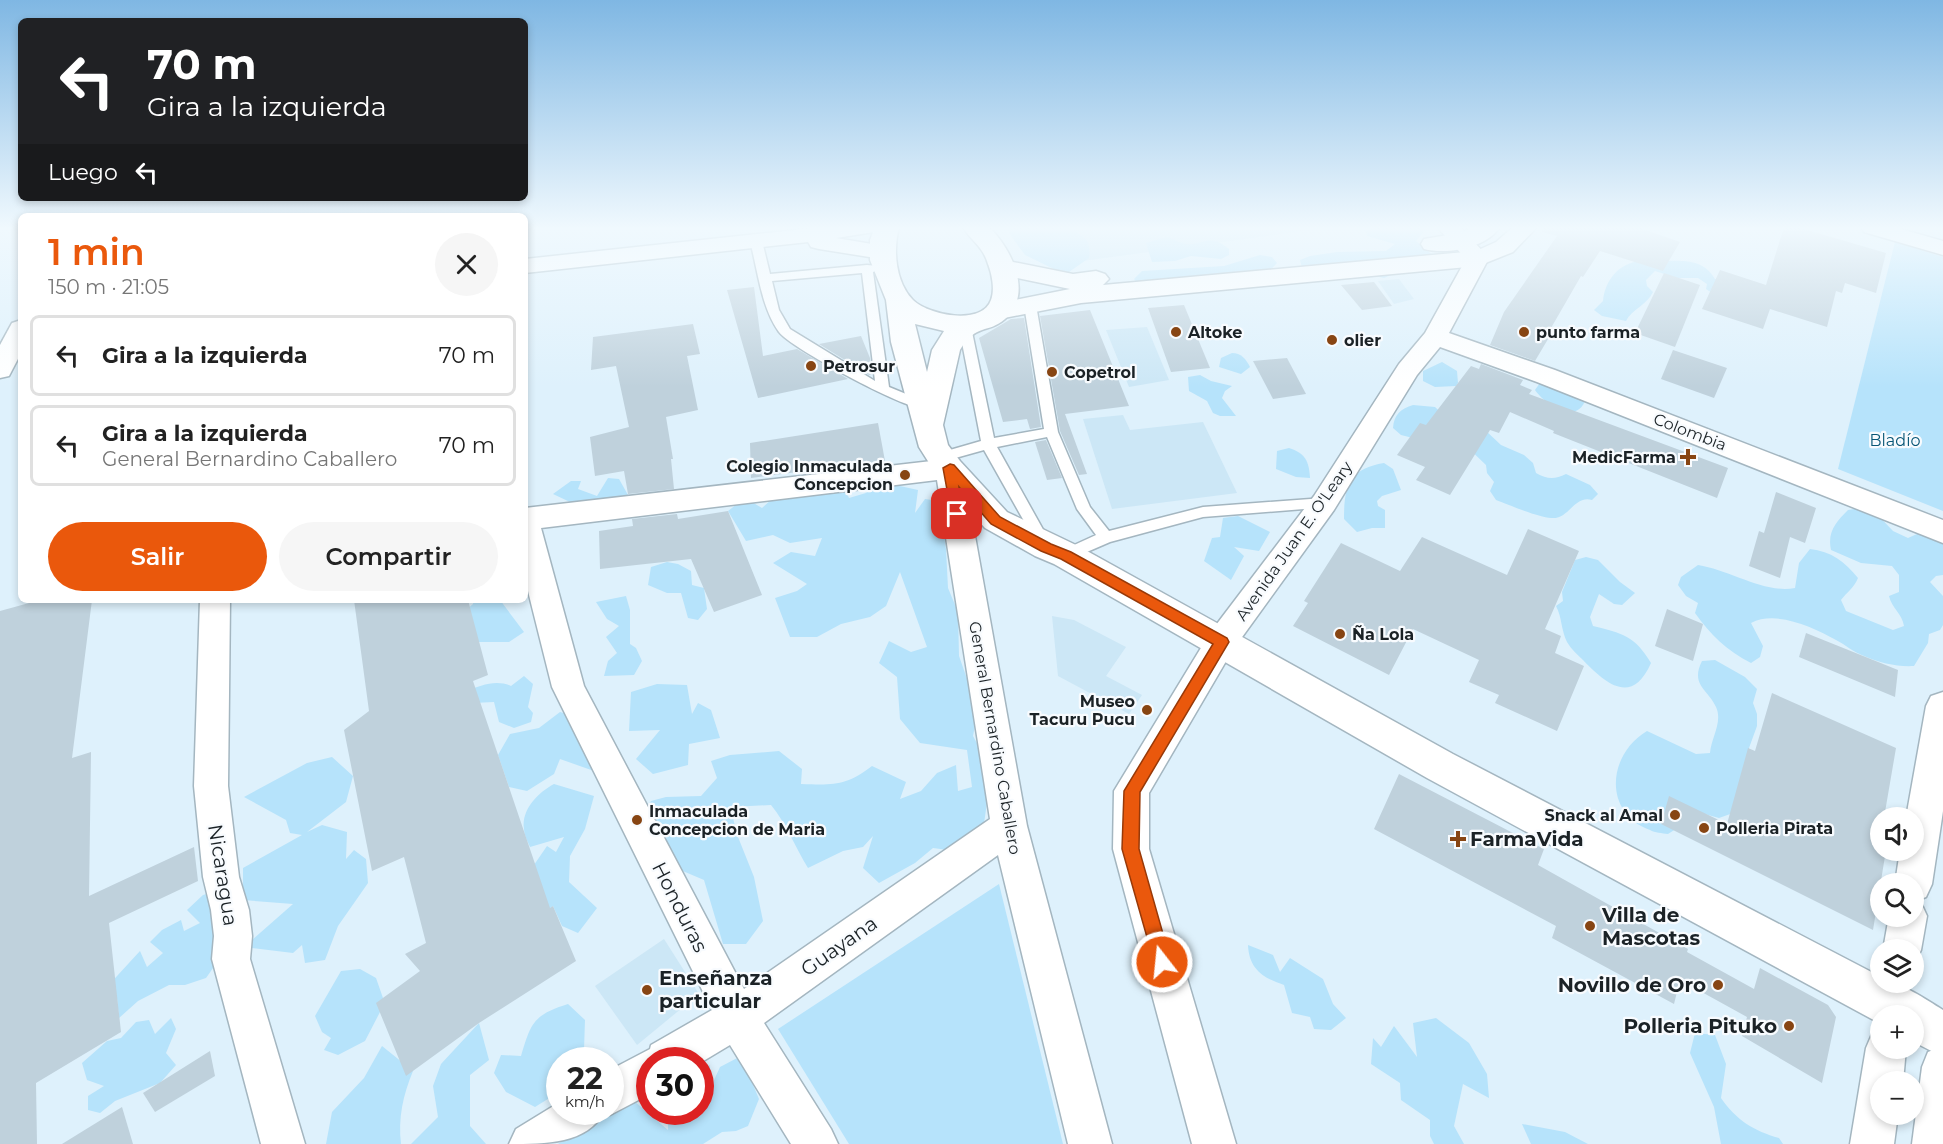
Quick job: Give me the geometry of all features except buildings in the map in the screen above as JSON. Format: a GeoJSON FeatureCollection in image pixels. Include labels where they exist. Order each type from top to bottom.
{"type":"FeatureCollection","features":[{"type":"Feature","properties":{"kind":"main road"},"geometry":{"type":"LineString","coordinates":[[887,280],[898,301],[905,342],[936,440],[996,520],[1221,642],[1440,766],[1897,1005]]}},
{"type":"Feature","properties":{"kind":"main road"},"geometry":{"type":"LineString","coordinates":[[999,311],[1005,298],[1004,280]]}},
{"type":"Feature","properties":{"kind":"main road"},"geometry":{"type":"LineString","coordinates":[[1065,280],[1089,280]]}},
{"type":"Feature","properties":{"kind":"main road"},"geometry":{"type":"LineString","coordinates":[[898,301],[908,310],[926,319],[967,325],[985,320],[999,311],[1080,295],[1185,280]]}},
{"type":"Feature","properties":{"kind":"main road"},"geometry":{"type":"LineString","coordinates":[[936,440],[946,350],[955,335],[967,325]]}},
{"type":"Feature","properties":{"kind":"main road"},"geometry":{"type":"LineString","coordinates":[[1924,1022],[1943,1035]]}},
{"type":"Feature","properties":{"kind":"street","name":"Avenida Juan E. O'Leary"},"geometry":{"type":"LineString","coordinates":[[1214,1144],[1131,849],[1132,791],[1221,642],[1324,503],[1408,370],[1435,337],[1451,280]]}},
{"type":"Feature","properties":{"kind":"street"},"geometry":{"type":"LineString","coordinates":[[0,326],[18,323]]}},
{"type":"Feature","properties":{"kind":"street"},"geometry":{"type":"LineString","coordinates":[[0,370],[18,334]]}},
{"type":"Feature","properties":{"kind":"street","name":"Colombia"},"geometry":{"type":"LineString","coordinates":[[1435,337],[1546,376],[1943,532]]}},
{"type":"Feature","properties":{"kind":"street"},"geometry":{"type":"LineString","coordinates":[[528,519],[936,440]]}},
{"type":"Feature","properties":{"kind":"street","name":"General Bernardino Caballero"},"geometry":{"type":"LineString","coordinates":[[936,440],[1008,826],[1090,1144]]}},
{"type":"Feature","properties":{"kind":"street","name":"Honduras"},"geometry":{"type":"LineString","coordinates":[[528,532],[568,687],[737,1018],[816,1144]]}},
{"type":"Feature","properties":{"kind":"street","name":"Nicaragua"},"geometry":{"type":"LineString","coordinates":[[215,603],[211,786],[221,877],[230,910],[233,936],[231,959],[283,1144]]}},
{"type":"Feature","properties":{"kind":"street"},"geometry":{"type":"LineString","coordinates":[[1915,873],[1943,706]]}},
{"type":"Feature","properties":{"kind":"street","name":"Guayana"},"geometry":{"type":"LineString","coordinates":[[688,1047],[737,1018],[1008,826]]}},
{"type":"Feature","properties":{"kind":"street"},"geometry":{"type":"LineString","coordinates":[[1938,1128],[1943,1066]]}},
{"type":"Feature","properties":{"kind":"street"},"geometry":{"type":"LineString","coordinates":[[531,1144],[562,1125]]}},
{"type":"Feature","properties":{"kind":"street"},"geometry":{"type":"LineString","coordinates":[[1872,1144],[1875,1125]]}},
{"type":"Feature","properties":{"kind":"lane"},"geometry":{"type":"LineString","coordinates":[[766,280],[773,310],[785,332],[883,390],[936,440],[988,444],[1051,432]]}},
{"type":"Feature","properties":{"kind":"lane"},"geometry":{"type":"LineString","coordinates":[[878,280],[883,390]]}},
{"type":"Feature","properties":{"kind":"lane"},"geometry":{"type":"LineString","coordinates":[[1030,305],[1051,432],[1084,509],[1106,537]]}},
{"type":"Feature","properties":{"kind":"lane"},"geometry":{"type":"LineString","coordinates":[[967,325],[988,444],[1056,551],[1203,512],[1324,503]]}},
{"type":"Feature","properties":{"kind":"shaded area"},"geometry":{"type":"Polygon","coordinates":[[[1400,280],[1414,299],[1394,304],[1378,281],[1400,280]]]}},
{"type":"Feature","properties":{"kind":"shaded area"},"geometry":{"type":"Polygon","coordinates":[[[1147,327],[1169,380],[1129,387],[1106,330],[1147,327]]]}},
{"type":"Feature","properties":{"kind":"shaded area"},"geometry":{"type":"Polygon","coordinates":[[[1123,415],[1130,430],[1203,422],[1237,493],[1112,509],[1083,419],[1123,415]]]}},
{"type":"Feature","properties":{"kind":"shaded area"},"geometry":{"type":"Polygon","coordinates":[[[1052,616],[1074,620],[1126,647],[1106,676],[1142,695],[1129,714],[1058,676],[1052,616]]]}},
{"type":"Feature","properties":{"kind":"shaded area","name":"Enseñanza particular"},"geometry":{"type":"Polygon","coordinates":[[[664,939],[699,994],[637,1045],[595,986],[664,939]]]}},
{"type":"Feature","properties":{"kind":"green space"},"geometry":{"type":"Polygon","coordinates":[[[1135,280],[1255,280],[1247,285],[1212,291],[1139,285],[1135,280]]]}},
{"type":"Feature","properties":{"kind":"green space"},"geometry":{"type":"Polygon","coordinates":[[[1610,280],[1646,280],[1647,286],[1653,292],[1626,321],[1602,316],[1594,310],[1603,301],[1610,280]]]}},
{"type":"Feature","properties":{"kind":"green space"},"geometry":{"type":"Polygon","coordinates":[[[1702,280],[1726,280],[1715,295],[1706,289],[1707,284],[1702,280]]]}},
{"type":"Feature","properties":{"kind":"green space","name":"Bladío"},"geometry":{"type":"Polygon","coordinates":[[[1885,280],[1943,280],[1943,511],[1838,469],[1885,280]]]}},
{"type":"Feature","properties":{"kind":"green space"},"geometry":{"type":"Polygon","coordinates":[[[1232,353],[1243,357],[1250,367],[1241,374],[1219,367],[1221,358],[1232,353]]]}},
{"type":"Feature","properties":{"kind":"green space"},"geometry":{"type":"Polygon","coordinates":[[[1442,362],[1457,371],[1456,386],[1435,387],[1423,381],[1423,371],[1442,362]]]}},
{"type":"Feature","properties":{"kind":"green space"},"geometry":{"type":"Polygon","coordinates":[[[1200,375],[1211,381],[1232,386],[1225,391],[1222,398],[1236,416],[1220,416],[1213,413],[1207,401],[1189,391],[1188,377],[1200,375]]]}},
{"type":"Feature","properties":{"kind":"green space"},"geometry":{"type":"Polygon","coordinates":[[[1542,380],[1586,398],[1582,406],[1576,411],[1569,412],[1546,402],[1535,390],[1542,380]]]}},
{"type":"Feature","properties":{"kind":"green space"},"geometry":{"type":"Polygon","coordinates":[[[1413,405],[1435,407],[1451,422],[1485,430],[1501,445],[1524,455],[1533,463],[1536,473],[1551,478],[1566,474],[1590,485],[1598,494],[1592,500],[1581,501],[1557,518],[1531,513],[1496,500],[1490,491],[1494,482],[1487,473],[1486,465],[1462,442],[1413,438],[1401,435],[1393,428],[1399,413],[1413,405]]]}},
{"type":"Feature","properties":{"kind":"green space"},"geometry":{"type":"Polygon","coordinates":[[[1289,448],[1299,452],[1305,458],[1310,478],[1296,477],[1276,469],[1277,451],[1289,448]]]}},
{"type":"Feature","properties":{"kind":"green space"},"geometry":{"type":"Polygon","coordinates":[[[1384,463],[1393,469],[1401,490],[1382,496],[1377,501],[1378,506],[1385,510],[1385,528],[1372,528],[1357,532],[1344,519],[1347,488],[1356,475],[1363,470],[1384,463]]]}},
{"type":"Feature","properties":{"kind":"green space"},"geometry":{"type":"Polygon","coordinates":[[[608,478],[619,479],[628,495],[604,509],[580,512],[570,502],[553,494],[571,481],[581,481],[578,489],[597,496],[608,478]]]}},
{"type":"Feature","properties":{"kind":"green space"},"geometry":{"type":"Polygon","coordinates":[[[841,481],[849,498],[866,493],[882,482],[918,490],[915,513],[925,499],[939,501],[946,549],[948,588],[958,612],[959,656],[978,710],[973,736],[1001,787],[987,803],[983,830],[955,851],[933,848],[915,863],[879,883],[863,868],[873,836],[863,847],[843,851],[808,868],[771,805],[730,807],[738,837],[754,877],[763,921],[746,944],[723,944],[704,880],[678,869],[637,820],[651,801],[666,797],[701,796],[717,778],[711,761],[730,755],[779,751],[802,769],[801,784],[847,781],[872,766],[906,782],[900,799],[921,791],[937,773],[956,765],[958,791],[972,787],[967,750],[920,743],[900,719],[897,677],[879,663],[889,641],[911,652],[927,647],[900,572],[886,606],[870,617],[841,624],[817,637],[790,637],[775,598],[797,591],[807,584],[773,563],[791,552],[815,556],[822,538],[790,543],[773,535],[746,541],[728,511],[745,498],[762,508],[772,499],[841,481]]]}},
{"type":"Feature","properties":{"kind":"green space"},"geometry":{"type":"Polygon","coordinates":[[[1860,508],[1874,511],[1893,531],[1908,538],[1926,530],[1943,534],[1943,575],[1936,576],[1930,582],[1943,596],[1943,625],[1940,630],[1929,634],[1928,643],[1914,666],[1876,661],[1806,625],[1772,618],[1751,623],[1763,646],[1760,657],[1751,663],[1734,653],[1713,635],[1695,613],[1698,603],[1686,596],[1678,585],[1681,577],[1698,565],[1772,588],[1795,588],[1799,563],[1810,549],[1818,550],[1837,558],[1858,578],[1841,600],[1846,611],[1893,630],[1904,626],[1889,596],[1899,592],[1899,575],[1892,566],[1861,563],[1831,550],[1830,538],[1836,523],[1848,510],[1860,508]]]}},
{"type":"Feature","properties":{"kind":"green space"},"geometry":{"type":"Polygon","coordinates":[[[1238,516],[1270,532],[1259,551],[1234,547],[1244,556],[1231,580],[1204,561],[1212,538],[1220,537],[1223,518],[1238,516]]]}},
{"type":"Feature","properties":{"kind":"green space"},"geometry":{"type":"Polygon","coordinates":[[[1586,557],[1598,560],[1635,593],[1622,605],[1614,604],[1599,594],[1590,617],[1593,626],[1627,637],[1645,654],[1651,663],[1644,676],[1636,684],[1618,687],[1610,683],[1592,669],[1567,642],[1556,606],[1563,601],[1562,592],[1575,560],[1586,557]]]}},
{"type":"Feature","properties":{"kind":"green space"},"geometry":{"type":"Polygon","coordinates":[[[667,562],[678,564],[691,571],[692,585],[704,588],[707,609],[698,620],[688,618],[681,593],[667,593],[648,585],[651,567],[667,562]]]}},
{"type":"Feature","properties":{"kind":"green space"},"geometry":{"type":"Polygon","coordinates":[[[626,596],[630,610],[630,644],[636,648],[642,661],[634,675],[604,676],[608,661],[617,653],[606,637],[619,626],[607,619],[596,602],[626,596]]]}},
{"type":"Feature","properties":{"kind":"green space"},"geometry":{"type":"Polygon","coordinates":[[[502,603],[524,632],[509,642],[475,642],[459,616],[473,604],[502,603]]]}},
{"type":"Feature","properties":{"kind":"green space"},"geometry":{"type":"Polygon","coordinates":[[[1715,660],[1745,677],[1757,689],[1753,703],[1757,714],[1757,726],[1749,748],[1733,813],[1719,818],[1701,813],[1668,834],[1652,831],[1634,822],[1624,810],[1618,797],[1616,782],[1618,768],[1624,754],[1634,741],[1647,731],[1696,754],[1710,753],[1718,713],[1698,676],[1702,661],[1715,660]]]}},
{"type":"Feature","properties":{"kind":"green space"},"geometry":{"type":"Polygon","coordinates":[[[524,676],[533,684],[528,707],[533,713],[531,722],[514,728],[499,722],[494,702],[473,703],[465,691],[494,683],[511,686],[524,676]]]}},
{"type":"Feature","properties":{"kind":"green space"},"geometry":{"type":"Polygon","coordinates":[[[657,684],[687,685],[692,714],[698,703],[711,710],[720,738],[689,744],[688,765],[653,774],[636,759],[660,730],[629,731],[631,692],[657,684]]]}},
{"type":"Feature","properties":{"kind":"green space"},"geometry":{"type":"Polygon","coordinates":[[[560,712],[571,715],[594,771],[560,759],[554,774],[527,791],[509,787],[498,755],[510,734],[539,728],[560,712]]]}},
{"type":"Feature","properties":{"kind":"green space"},"geometry":{"type":"Polygon","coordinates":[[[332,757],[353,776],[346,802],[307,832],[322,825],[347,832],[346,859],[354,850],[366,859],[368,883],[338,926],[325,960],[305,963],[302,945],[293,953],[244,947],[293,904],[243,900],[243,868],[302,835],[290,833],[286,820],[244,797],[307,763],[332,757]]]}},
{"type":"Feature","properties":{"kind":"green space"},"geometry":{"type":"Polygon","coordinates":[[[554,784],[594,796],[585,829],[570,856],[569,882],[597,908],[578,933],[562,926],[553,906],[546,911],[523,881],[547,846],[556,852],[564,837],[530,847],[524,831],[528,808],[537,796],[554,784]]]}},
{"type":"Feature","properties":{"kind":"green space"},"geometry":{"type":"Polygon","coordinates":[[[999,884],[1063,1144],[849,1144],[778,1029],[999,884]]]}},
{"type":"Feature","properties":{"kind":"green space"},"geometry":{"type":"Polygon","coordinates":[[[228,888],[218,961],[206,978],[185,985],[169,985],[138,1001],[119,1018],[117,998],[106,988],[140,951],[147,967],[163,953],[150,942],[162,930],[181,920],[184,931],[200,923],[187,910],[203,895],[228,888]]]}},
{"type":"Feature","properties":{"kind":"green space"},"geometry":{"type":"Polygon","coordinates":[[[1248,945],[1273,955],[1280,972],[1290,958],[1323,979],[1333,1004],[1346,1018],[1331,1030],[1314,1029],[1310,1017],[1292,1013],[1284,985],[1258,971],[1251,960],[1248,945]]]}},
{"type":"Feature","properties":{"kind":"green space"},"geometry":{"type":"Polygon","coordinates":[[[360,969],[376,978],[383,998],[380,1012],[365,1041],[338,1055],[324,1050],[331,1038],[322,1032],[315,1016],[341,971],[360,969]]]}},
{"type":"Feature","properties":{"kind":"green space"},"geometry":{"type":"Polygon","coordinates":[[[568,1004],[585,1020],[584,1047],[546,1047],[546,1100],[535,1107],[506,1092],[494,1073],[501,1055],[521,1056],[535,1022],[556,1008],[568,1004]]]}},
{"type":"Feature","properties":{"kind":"green space"},"geometry":{"type":"Polygon","coordinates":[[[171,1018],[176,1029],[166,1053],[176,1065],[160,1083],[115,1101],[100,1113],[88,1110],[88,1096],[104,1086],[87,1080],[82,1063],[107,1041],[121,1038],[136,1022],[149,1020],[155,1034],[171,1018]]]}},
{"type":"Feature","properties":{"kind":"green space"},"geometry":{"type":"Polygon","coordinates":[[[1436,1018],[1469,1043],[1487,1074],[1489,1098],[1463,1084],[1454,1126],[1464,1144],[1434,1144],[1430,1136],[1430,1120],[1401,1100],[1400,1083],[1371,1064],[1373,1038],[1381,1047],[1394,1026],[1417,1057],[1413,1023],[1436,1018]]]}},
{"type":"Feature","properties":{"kind":"green space"},"geometry":{"type":"Polygon","coordinates":[[[479,1023],[489,1060],[470,1075],[470,1126],[486,1144],[411,1144],[438,1117],[433,1086],[441,1064],[479,1023]]]}},
{"type":"Feature","properties":{"kind":"green space"},"geometry":{"type":"Polygon","coordinates":[[[1695,1033],[1715,1035],[1726,1064],[1721,1098],[1727,1106],[1746,1124],[1779,1138],[1783,1144],[1721,1144],[1714,1107],[1690,1053],[1695,1033]]]}},
{"type":"Feature","properties":{"kind":"green space"},"geometry":{"type":"Polygon","coordinates":[[[382,1046],[413,1071],[402,1107],[401,1144],[326,1144],[332,1112],[364,1078],[382,1046]]]}},
{"type":"Feature","properties":{"kind":"green space"},"geometry":{"type":"Polygon","coordinates":[[[741,1056],[759,1099],[748,1126],[736,1131],[722,1132],[703,1144],[558,1144],[585,1125],[624,1125],[624,1098],[627,1095],[636,1103],[636,1125],[662,1125],[668,1130],[668,1125],[714,1125],[714,1080],[720,1067],[741,1056]]]}},
{"type":"Feature","properties":{"kind":"green space"},"geometry":{"type":"Polygon","coordinates":[[[1522,1124],[1565,1132],[1588,1144],[1531,1144],[1522,1124]]]}},
{"type":"Feature","properties":{"kind":"place","name":"Altoke"},"geometry":{"type":"Point","coordinates":[1176,332]}},
{"type":"Feature","properties":{"kind":"place","name":"punto farma"},"geometry":{"type":"Point","coordinates":[1524,332]}},
{"type":"Feature","properties":{"kind":"place","name":"olier"},"geometry":{"type":"Point","coordinates":[1332,340]}},
{"type":"Feature","properties":{"kind":"place","name":"Petrosur"},"geometry":{"type":"Point","coordinates":[811,366]}},
{"type":"Feature","properties":{"kind":"place","name":"Copetrol"},"geometry":{"type":"Point","coordinates":[1052,372]}},
{"type":"Feature","properties":{"kind":"place","name":"MedicFarma"},"geometry":{"type":"Point","coordinates":[1688,457]}},
{"type":"Feature","properties":{"kind":"place","name":"Colegio Inmaculada Concepcion"},"geometry":{"type":"Point","coordinates":[905,475]}},
{"type":"Feature","properties":{"kind":"place","name":"Ña Lola"},"geometry":{"type":"Point","coordinates":[1340,634]}},
{"type":"Feature","properties":{"kind":"place","name":"Museo Tacuru Pucu"},"geometry":{"type":"Point","coordinates":[1147,710]}},
{"type":"Feature","properties":{"kind":"place","name":"Snack al Amal"},"geometry":{"type":"Point","coordinates":[1675,815]}},
{"type":"Feature","properties":{"kind":"place","name":"Inmaculada Concepcion de Maria"},"geometry":{"type":"Point","coordinates":[637,820]}},
{"type":"Feature","properties":{"kind":"place","name":"Polleria Pirata"},"geometry":{"type":"Point","coordinates":[1704,828]}},
{"type":"Feature","properties":{"kind":"place","name":"FarmaVida"},"geometry":{"type":"Point","coordinates":[1458,839]}},
{"type":"Feature","properties":{"kind":"place","name":"Villa de Mascotas"},"geometry":{"type":"Point","coordinates":[1590,926]}},
{"type":"Feature","properties":{"kind":"place","name":"Novillo de Oro"},"geometry":{"type":"Point","coordinates":[1718,985]}},
{"type":"Feature","properties":{"kind":"place","name":"Enseñanza particular"},"geometry":{"type":"Point","coordinates":[647,990]}},
{"type":"Feature","properties":{"kind":"place","name":"Polleria Pituko"},"geometry":{"type":"Point","coordinates":[1789,1026]}},
{"type":"Feature","properties":{"kind":"route"},"geometry":{"type":"LineString","coordinates":[[957,514],[950,468],[996,520],[1066,555],[1221,642],[1132,791],[1131,849],[1162,962]]}}]}
